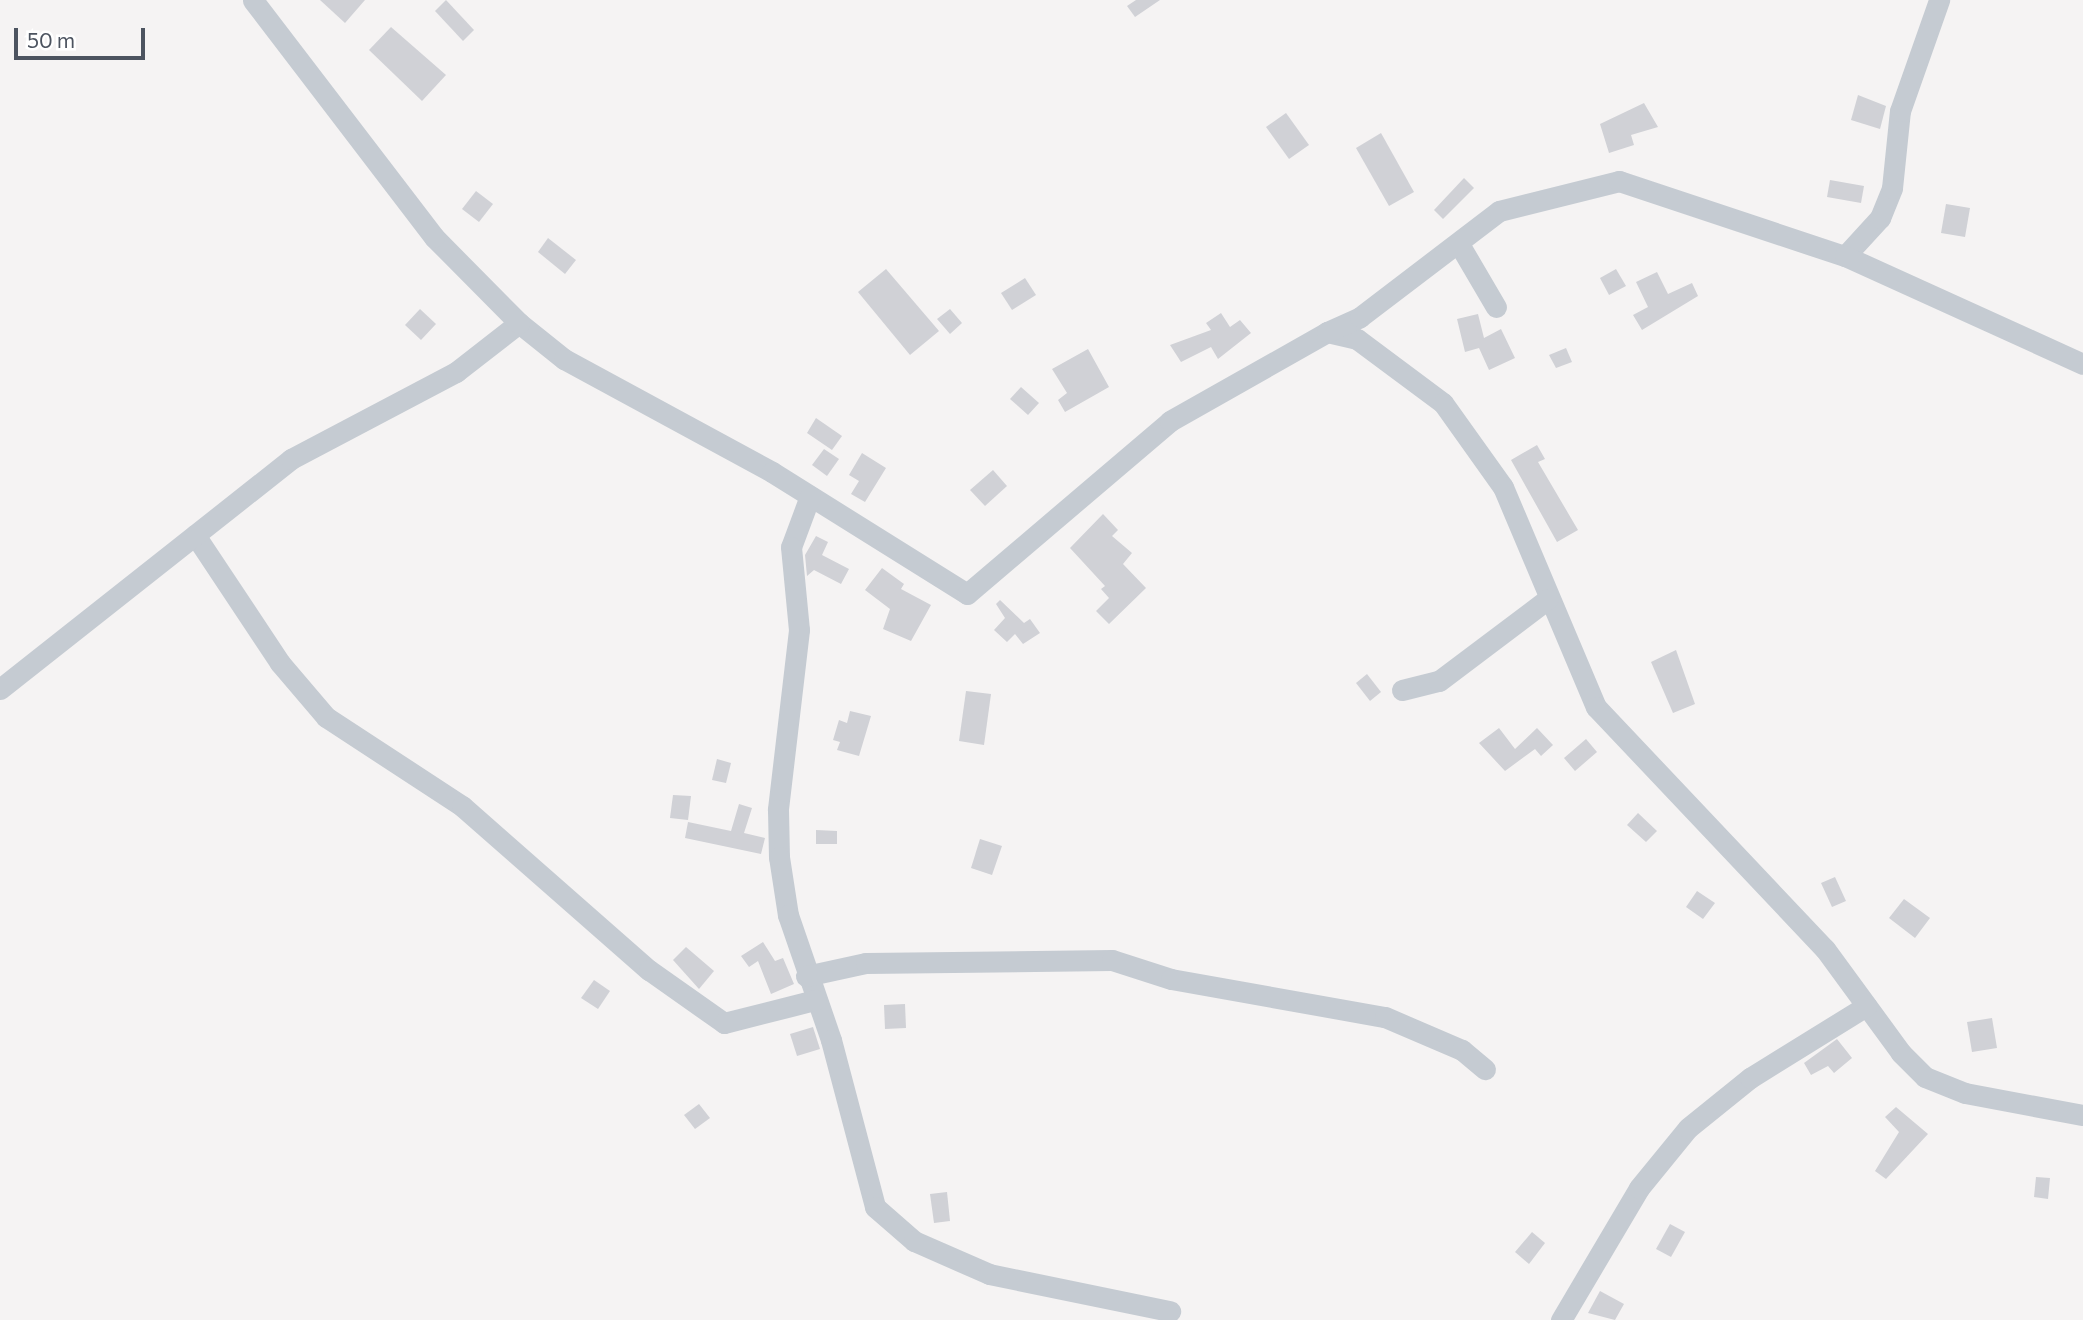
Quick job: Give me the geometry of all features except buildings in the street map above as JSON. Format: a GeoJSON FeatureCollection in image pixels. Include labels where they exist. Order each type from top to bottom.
{"type":"FeatureCollection","features":[{"type":"Feature","properties":{"kind":"street"},"geometry":{"type":"LineString","coordinates":[[253,0],[434,237],[519,323],[564,359],[810,496],[967,594],[1170,421],[1327,332],[1360,317],[1399,282],[1459,244],[1499,211],[1619,181],[1846,256],[2083,364]]}},
{"type":"Feature","properties":{"kind":"street"},"geometry":{"type":"LineString","coordinates":[[1846,256],[1880,218],[1892,188],[1900,111],[1939,0]]}},
{"type":"Feature","properties":{"kind":"street"},"geometry":{"type":"LineString","coordinates":[[1459,244],[1496,307]]}},
{"type":"Feature","properties":{"kind":"street"},"geometry":{"type":"LineString","coordinates":[[0,689],[291,459],[456,372],[519,323]]}},
{"type":"Feature","properties":{"kind":"street"},"geometry":{"type":"LineString","coordinates":[[1327,332],[1357,339],[1443,403],[1503,487],[1548,599],[1596,706],[1825,950],[1924,1077],[1965,1093],[2083,1115]]}},
{"type":"Feature","properties":{"kind":"street"},"geometry":{"type":"LineString","coordinates":[[810,496],[790,547],[799,630],[778,810],[788,915],[815,1000],[868,1190],[891,1224],[914,1241],[1030,1287],[1174,1315]]}},
{"type":"Feature","properties":{"kind":"street"},"geometry":{"type":"LineString","coordinates":[[195,535],[280,663],[326,718],[462,806],[649,970],[724,1023],[815,1000]]}},
{"type":"Feature","properties":{"kind":"street"},"geometry":{"type":"LineString","coordinates":[[1402,690],[1439,681],[1548,599]]}},
{"type":"Feature","properties":{"kind":"street"},"geometry":{"type":"LineString","coordinates":[[806,976],[866,963],[1112,960],[1171,979],[1385,1017],[1462,1050],[1485,1069]]}},
{"type":"Feature","properties":{"kind":"street"},"geometry":{"type":"LineString","coordinates":[[1561,1320],[1639,1188],[1688,1128],[1750,1078],[1867,1006]]}}]}
